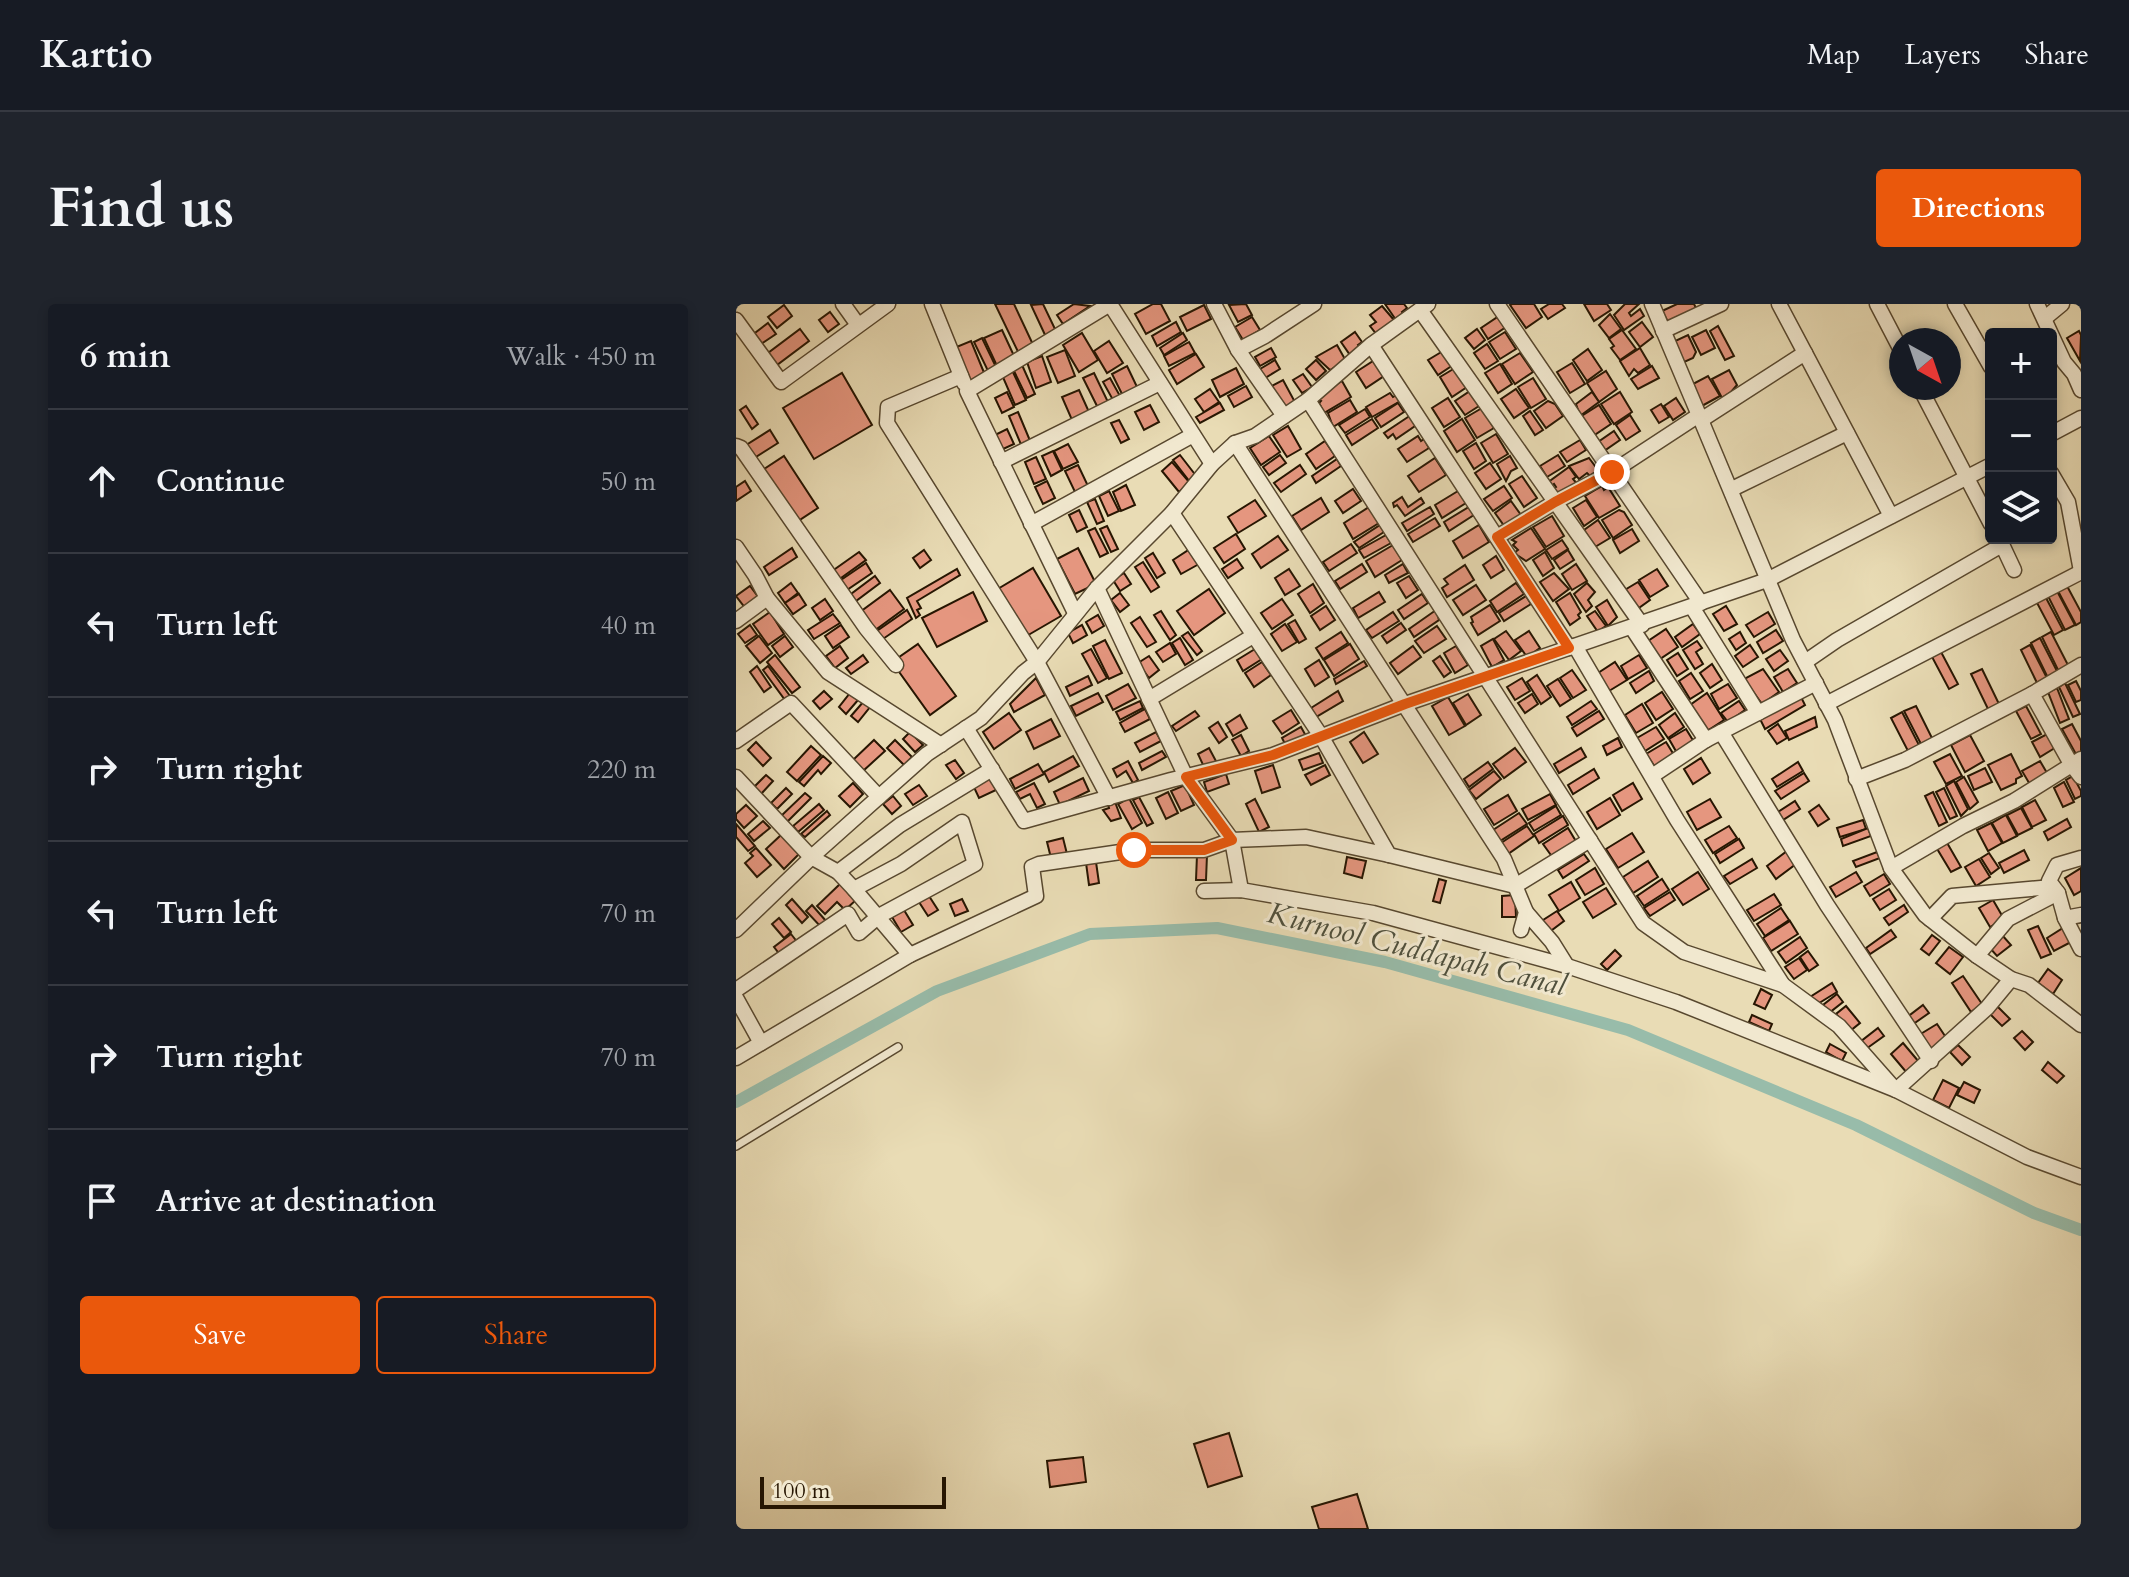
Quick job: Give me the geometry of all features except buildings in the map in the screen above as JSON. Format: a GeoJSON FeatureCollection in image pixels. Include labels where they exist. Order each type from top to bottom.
{"type":"FeatureCollection","features":[{"type":"Feature","properties":{"kind":"street"},"geometry":{"type":"LineString","coordinates":[[843,304],[858,325]]}},
{"type":"Feature","properties":{"kind":"street"},"geometry":{"type":"LineString","coordinates":[[736,320],[781,382],[888,304]]}},
{"type":"Feature","properties":{"kind":"street"},"geometry":{"type":"LineString","coordinates":[[932,304],[964,384],[1075,613]]}},
{"type":"Feature","properties":{"kind":"street"},"geometry":{"type":"LineString","coordinates":[[1109,798],[1037,662],[887,423],[888,407],[964,384],[1110,304],[1212,464]]}},
{"type":"Feature","properties":{"kind":"street"},"geometry":{"type":"LineString","coordinates":[[1214,304],[1238,350],[1284,416]]}},
{"type":"Feature","properties":{"kind":"street"},"geometry":{"type":"LineString","coordinates":[[1238,350],[1314,304]]}},
{"type":"Feature","properties":{"kind":"street"},"geometry":{"type":"LineString","coordinates":[[1497,304],[1612,472],[1696,605],[1758,713]]}},
{"type":"Feature","properties":{"kind":"street"},"geometry":{"type":"LineString","coordinates":[[1652,304],[1732,489],[1767,580],[1826,704],[1891,868],[1925,915],[1977,956],[2011,979],[2029,985],[2081,1025]]}},
{"type":"Feature","properties":{"kind":"street"},"geometry":{"type":"LineString","coordinates":[[1663,331],[1721,304]]}},
{"type":"Feature","properties":{"kind":"street"},"geometry":{"type":"LineString","coordinates":[[1779,304],[1891,516]]}},
{"type":"Feature","properties":{"kind":"street"},"geometry":{"type":"LineString","coordinates":[[1877,304],[1890,328]]}},
{"type":"Feature","properties":{"kind":"street"},"geometry":{"type":"LineString","coordinates":[[1955,304],[1985,356]]}},
{"type":"Feature","properties":{"kind":"street"},"geometry":{"type":"LineString","coordinates":[[2037,304],[2064,362],[2078,372],[2081,390]]}},
{"type":"Feature","properties":{"kind":"street"},"geometry":{"type":"LineString","coordinates":[[2045,318],[2062,304]]}},
{"type":"Feature","properties":{"kind":"street"},"geometry":{"type":"LineString","coordinates":[[736,930],[811,857],[927,754],[981,718],[1037,662],[1097,588],[1172,513],[1212,464],[1235,443],[1255,436],[1308,400],[1371,345],[1424,307],[1637,626],[1706,740]]}},
{"type":"Feature","properties":{"kind":"street"},"geometry":{"type":"LineString","coordinates":[[1371,345],[1572,647],[1677,820],[1783,985]]}},
{"type":"Feature","properties":{"kind":"street"},"geometry":{"type":"LineString","coordinates":[[1497,537],[1612,472],[1805,353]]}},
{"type":"Feature","properties":{"kind":"street"},"geometry":{"type":"LineString","coordinates":[[1001,462],[1160,383]]}},
{"type":"Feature","properties":{"kind":"street"},"geometry":{"type":"LineString","coordinates":[[1308,400],[1643,923],[1684,952],[1783,985],[1839,1026],[1896,1090]]}},
{"type":"Feature","properties":{"kind":"street"},"geometry":{"type":"LineString","coordinates":[[1926,400],[1985,512]]}},
{"type":"Feature","properties":{"kind":"street"},"geometry":{"type":"LineString","coordinates":[[2057,431],[2081,418]]}},
{"type":"Feature","properties":{"kind":"street"},"geometry":{"type":"LineString","coordinates":[[1732,489],[1847,433]]}},
{"type":"Feature","properties":{"kind":"street"},"geometry":{"type":"LineString","coordinates":[[1031,524],[1193,435]]}},
{"type":"Feature","properties":{"kind":"street"},"geometry":{"type":"LineString","coordinates":[[1235,443],[1504,859],[1526,912],[1552,942],[1567,966]]}},
{"type":"Feature","properties":{"kind":"street"},"geometry":{"type":"LineString","coordinates":[[736,446],[741,448],[866,628],[896,665]]}},
{"type":"Feature","properties":{"kind":"street"},"geometry":{"type":"LineString","coordinates":[[966,728],[1024,821],[1273,755],[1405,704],[1767,580],[1985,468]]}},
{"type":"Feature","properties":{"kind":"street"},"geometry":{"type":"LineString","coordinates":[[1826,704],[2081,571],[2068,502],[2057,483]]}},
{"type":"Feature","properties":{"kind":"street"},"geometry":{"type":"LineString","coordinates":[[1172,513],[1321,736],[1389,855]]}},
{"type":"Feature","properties":{"kind":"street"},"geometry":{"type":"LineString","coordinates":[[1805,662],[1995,544]]}},
{"type":"Feature","properties":{"kind":"street"},"geometry":{"type":"LineString","coordinates":[[2001,544],[2014,570]]}},
{"type":"Feature","properties":{"kind":"street"},"geometry":{"type":"LineString","coordinates":[[736,547],[767,598],[828,672],[941,745]]}},
{"type":"Feature","properties":{"kind":"street"},"geometry":{"type":"LineString","coordinates":[[1097,588],[1186,777],[1232,840],[1241,890]]}},
{"type":"Feature","properties":{"kind":"street"},"geometry":{"type":"LineString","coordinates":[[736,621],[767,598]]}},
{"type":"Feature","properties":{"kind":"street"},"geometry":{"type":"LineString","coordinates":[[1149,699],[1253,636]]}},
{"type":"Feature","properties":{"kind":"street"},"geometry":{"type":"LineString","coordinates":[[1856,779],[1905,760],[2081,665]]}},
{"type":"Feature","properties":{"kind":"street"},"geometry":{"type":"LineString","coordinates":[[1652,776],[1706,740],[1816,683]]}},
{"type":"Feature","properties":{"kind":"street"},"geometry":{"type":"LineString","coordinates":[[2032,694],[2076,761],[2081,777]]}},
{"type":"Feature","properties":{"kind":"street"},"geometry":{"type":"LineString","coordinates":[[736,741],[791,703],[879,797]]}},
{"type":"Feature","properties":{"kind":"street"},"geometry":{"type":"LineString","coordinates":[[1721,732],[1827,905],[1931,1061]]}},
{"type":"Feature","properties":{"kind":"street"},"geometry":{"type":"LineString","coordinates":[[1891,868],[1963,826],[2014,801],[2076,761]]}},
{"type":"Feature","properties":{"kind":"street"},"geometry":{"type":"LineString","coordinates":[[838,872],[900,825],[992,769]]}},
{"type":"Feature","properties":{"kind":"street"},"geometry":{"type":"LineString","coordinates":[[736,777],[811,857],[838,872],[910,955]]}},
{"type":"Feature","properties":{"kind":"street"},"geometry":{"type":"LineString","coordinates":[[736,990],[848,914],[859,933],[879,916],[975,864],[962,822],[901,864],[854,889]]}},
{"type":"Feature","properties":{"kind":"street"},"geometry":{"type":"LineString","coordinates":[[736,1058],[910,955],[1036,896],[1032,867],[1039,864],[1134,850],[1204,850],[1232,840],[1306,837],[1515,886],[1590,840]]}},
{"type":"Feature","properties":{"kind":"street"},"geometry":{"type":"LineString","coordinates":[[2081,858],[2057,865],[2049,881],[2081,949]]}},
{"type":"Feature","properties":{"kind":"street"},"geometry":{"type":"LineString","coordinates":[[1204,891],[1241,890],[1373,913],[1567,966],[1676,1002],[1896,1090],[2027,1157],[2081,1177]]}},
{"type":"Feature","properties":{"kind":"street"},"geometry":{"type":"LineString","coordinates":[[1930,919],[1952,896],[2055,890]]}},
{"type":"Feature","properties":{"kind":"street"},"geometry":{"type":"LineString","coordinates":[[1977,956],[2008,919],[2055,890]]}},
{"type":"Feature","properties":{"kind":"street"},"geometry":{"type":"LineString","coordinates":[[1521,930],[1526,912]]}},
{"type":"Feature","properties":{"kind":"street"},"geometry":{"type":"LineString","coordinates":[[2065,918],[2081,915]]}},
{"type":"Feature","properties":{"kind":"street"},"geometry":{"type":"LineString","coordinates":[[1896,1090],[1987,1008],[2011,979]]}},
{"type":"Feature","properties":{"kind":"street"},"geometry":{"type":"LineString","coordinates":[[736,998],[740,1016],[761,1043]]}},
{"type":"Feature","properties":{"kind":"lane"},"geometry":{"type":"LineString","coordinates":[[736,1146],[898,1047]]}},
{"type":"Feature","properties":{"kind":"waterway","name":"Kurnool Cuddapah Canal"},"geometry":{"type":"LineString","coordinates":[[736,1102],[937,991],[1090,934],[1217,928],[1385,962],[1628,1030],[1856,1125],[2034,1213],[2081,1230]]}},
{"type":"Feature","properties":{"kind":"route"},"geometry":{"type":"LineString","coordinates":[[1134,850],[1204,850],[1232,840],[1186,777],[1273,755],[1405,704],[1569,648],[1497,537],[1612,472]]}}]}
